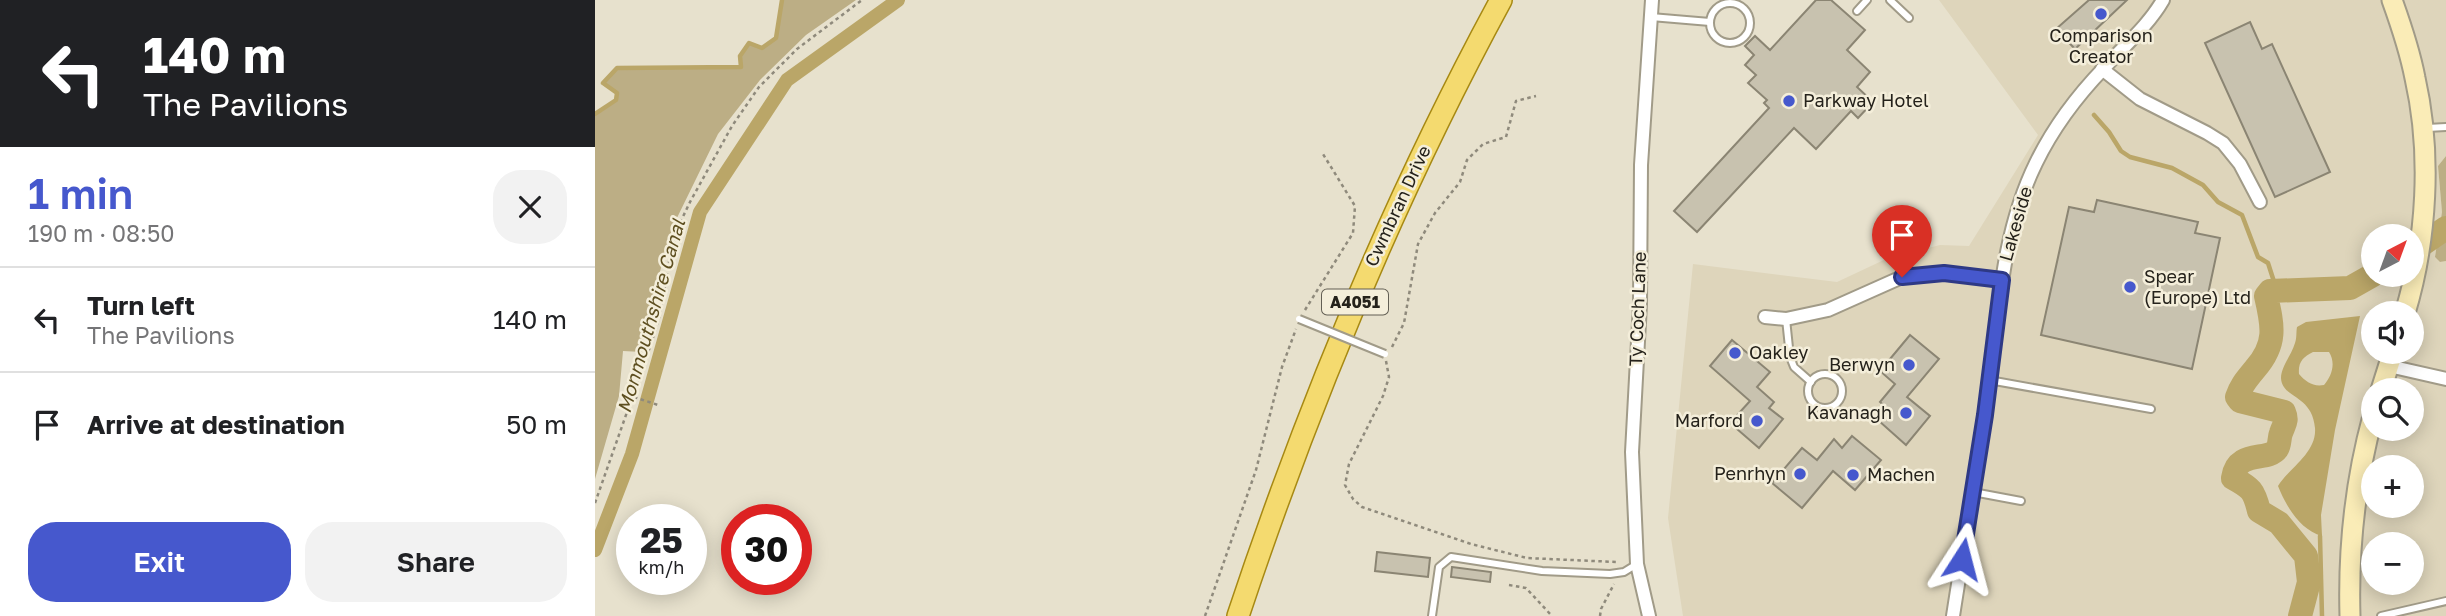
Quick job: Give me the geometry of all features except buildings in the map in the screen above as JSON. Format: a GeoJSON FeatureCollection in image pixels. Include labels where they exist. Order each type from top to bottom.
{"type":"FeatureCollection","features":[{"type":"Feature","properties":{"kind":"main road","name":"Cwmbran Drive"},"geometry":{"type":"LineString","coordinates":[[1238,616],[1272,517],[1340,338],[1426,146],[1501,0]]}},
{"type":"Feature","properties":{"kind":"street","name":"Ty Coch Lane"},"geometry":{"type":"LineString","coordinates":[[1649,616],[1637,564],[1632,452],[1640,304],[1641,165],[1652,0]]}},
{"type":"Feature","properties":{"kind":"street","name":"Lakeside"},"geometry":{"type":"LineString","coordinates":[[1953,616],[2002,280],[2009,239],[2023,192],[2056,129],[2102,69],[2140,30],[2163,0]]}},
{"type":"Feature","properties":{"kind":"street"},"geometry":{"type":"LineString","coordinates":[[2392,0],[2416,79],[2425,181],[2421,235],[2407,301]]}},
{"type":"Feature","properties":{"kind":"street"},"geometry":{"type":"LineString","coordinates":[[2102,69],[2140,99],[2207,132],[2223,143],[2240,164],[2260,202]]}},
{"type":"Feature","properties":{"kind":"street"},"geometry":{"type":"LineString","coordinates":[[1765,317],[1786,319],[1828,310],[1902,277],[1944,273],[2002,280]]}},
{"type":"Feature","properties":{"kind":"street"},"geometry":{"type":"LineString","coordinates":[[2405,364],[2446,379]]}},
{"type":"Feature","properties":{"kind":"street"},"geometry":{"type":"LineString","coordinates":[[2350,616],[2350,543],[2354,501],[2367,441]]}},
{"type":"Feature","properties":{"kind":"lane"},"geometry":{"type":"LineString","coordinates":[[1857,11],[1867,0]]}},
{"type":"Feature","properties":{"kind":"lane"},"geometry":{"type":"LineString","coordinates":[[1890,0],[1909,18]]}},
{"type":"Feature","properties":{"kind":"lane"},"geometry":{"type":"LineString","coordinates":[[1744,3],[1750,23],[1742,39],[1730,43],[1723,42],[1713,34],[1710,22],[1719,6],[1744,3]]}},
{"type":"Feature","properties":{"kind":"lane"},"geometry":{"type":"LineString","coordinates":[[1651,17],[1710,22]]}},
{"type":"Feature","properties":{"kind":"lane"},"geometry":{"type":"LineString","coordinates":[[2422,129],[2446,127]]}},
{"type":"Feature","properties":{"kind":"lane"},"geometry":{"type":"LineString","coordinates":[[1299,319],[1385,354]]}},
{"type":"Feature","properties":{"kind":"lane"},"geometry":{"type":"LineString","coordinates":[[1786,319],[1790,357],[1794,367],[1811,382]]}},
{"type":"Feature","properties":{"kind":"lane"},"geometry":{"type":"LineString","coordinates":[[1821,374],[1833,376],[1841,386],[1841,398],[1832,406],[1820,407],[1814,404],[1808,394],[1811,382],[1821,374]]}},
{"type":"Feature","properties":{"kind":"lane"},"geometry":{"type":"LineString","coordinates":[[1989,380],[2151,409]]}},
{"type":"Feature","properties":{"kind":"lane"},"geometry":{"type":"LineString","coordinates":[[1973,492],[2021,501]]}},
{"type":"Feature","properties":{"kind":"lane"},"geometry":{"type":"LineString","coordinates":[[1432,616],[1439,567],[1451,556],[1542,571],[1625,572],[1637,564]]}},
{"type":"Feature","properties":{"kind":"lane"},"geometry":{"type":"LineString","coordinates":[[2381,616],[2446,601]]}},
{"type":"Feature","properties":{"kind":"path"},"geometry":{"type":"LineString","coordinates":[[595,503],[635,398],[660,315],[670,256],[679,225],[732,126],[759,87],[797,49],[862,0]]}},
{"type":"Feature","properties":{"kind":"path"},"geometry":{"type":"LineString","coordinates":[[1536,96],[1516,101],[1506,137],[1483,144],[1467,160],[1460,182],[1435,213],[1417,244],[1404,323],[1392,347],[1385,354],[1388,377],[1383,396],[1349,464],[1345,485],[1353,499],[1362,507],[1471,544],[1527,558],[1626,561],[1637,564]]}},
{"type":"Feature","properties":{"kind":"path"},"geometry":{"type":"LineString","coordinates":[[1205,616],[1256,470],[1282,367],[1299,319],[1353,233],[1355,206],[1323,154]]}},
{"type":"Feature","properties":{"kind":"path"},"geometry":{"type":"LineString","coordinates":[[635,398],[658,405]]}},
{"type":"Feature","properties":{"kind":"path"},"geometry":{"type":"LineString","coordinates":[[1600,616],[1614,584],[1625,572]]}},
{"type":"Feature","properties":{"kind":"path"},"geometry":{"type":"LineString","coordinates":[[1509,585],[1526,588],[1552,616]]}},
{"type":"Feature","properties":{"kind":"shaded area"},"geometry":{"type":"Polygon","coordinates":[[[782,0],[856,0],[806,35],[760,80],[718,134],[673,226],[655,289],[642,352],[623,351],[619,396],[595,479],[595,114],[616,100],[617,93],[603,83],[617,68],[741,67],[740,56],[749,43],[762,48],[776,38],[782,0]]]}},
{"type":"Feature","properties":{"kind":"shaded area"},"geometry":{"type":"Polygon","coordinates":[[[1939,0],[2446,0],[2446,156],[2438,166],[2442,212],[2435,257],[2440,262],[2446,261],[2446,616],[1683,616],[1668,518],[1693,264],[1837,282],[1886,259],[1940,245],[1969,246],[2038,135],[1939,0]]]}},
{"type":"Feature","properties":{"kind":"shaded area"},"geometry":{"type":"Polygon","coordinates":[[[2446,156],[2446,261],[2440,262],[2435,257],[2442,212],[2438,166],[2446,156]]]}},
{"type":"Feature","properties":{"kind":"shaded area"},"geometry":{"type":"Polygon","coordinates":[[[2360,316],[2335,430],[2321,515],[2322,536],[2301,523],[2278,486],[2307,453],[2314,437],[2315,428],[2309,409],[2286,390],[2281,378],[2296,341],[2297,327],[2306,322],[2360,316]],[[2313,352],[2306,356],[2300,363],[2299,374],[2310,383],[2324,385],[2332,369],[2329,352],[2313,352]]]}},
{"type":"Feature","properties":{"kind":"waterway"},"geometry":{"type":"LineString","coordinates":[[595,114],[616,100],[617,93],[603,83],[617,68],[741,67],[740,56],[749,43],[762,48],[776,38],[782,0]]}},
{"type":"Feature","properties":{"kind":"waterway","name":"Monmouthshire Canal"},"geometry":{"type":"LineString","coordinates":[[595,550],[632,454],[700,212],[787,80],[898,0]]}},
{"type":"Feature","properties":{"kind":"waterway"},"geometry":{"type":"LineString","coordinates":[[2094,115],[2121,151],[2130,157],[2172,168],[2203,185],[2218,202],[2242,215],[2258,257],[2268,263],[2277,291]]}},
{"type":"Feature","properties":{"kind":"waterway"},"geometry":{"type":"LineString","coordinates":[[2424,243],[2446,228]]}},
{"type":"Feature","properties":{"kind":"waterway"},"geometry":{"type":"LineString","coordinates":[[2300,616],[2309,582],[2306,556],[2279,523],[2259,511],[2251,490],[2233,478],[2240,463],[2273,453],[2277,449],[2285,415],[2284,412],[2240,401],[2237,397],[2270,343],[2271,326],[2266,296],[2270,291],[2350,288],[2361,282]]}},
{"type":"Feature","properties":{"kind":"waterway"},"geometry":{"type":"LineString","coordinates":[[2320,536],[2322,616]]}},
{"type":"Feature","properties":{"kind":"place","name":"Comparison Creator"},"geometry":{"type":"Point","coordinates":[2101,14]}},
{"type":"Feature","properties":{"kind":"place","name":"Parkway Hotel"},"geometry":{"type":"Point","coordinates":[1789,101]}},
{"type":"Feature","properties":{"kind":"place","name":"Spear (Europe) Ltd"},"geometry":{"type":"Point","coordinates":[2130,287]}},
{"type":"Feature","properties":{"kind":"place","name":"Oakley"},"geometry":{"type":"Point","coordinates":[1735,353]}},
{"type":"Feature","properties":{"kind":"place","name":"Berwyn"},"geometry":{"type":"Point","coordinates":[1909,365]}},
{"type":"Feature","properties":{"kind":"place","name":"Kavanagh"},"geometry":{"type":"Point","coordinates":[1906,413]}},
{"type":"Feature","properties":{"kind":"place","name":"Marford"},"geometry":{"type":"Point","coordinates":[1757,421]}},
{"type":"Feature","properties":{"kind":"place","name":"Penrhyn"},"geometry":{"type":"Point","coordinates":[1800,474]}},
{"type":"Feature","properties":{"kind":"place","name":"Machen"},"geometry":{"type":"Point","coordinates":[1853,475]}},
{"type":"Feature","properties":{"kind":"route"},"geometry":{"type":"LineString","coordinates":[[1902,277],[1944,273],[2002,280],[1985,415],[1962,559]]}}]}
